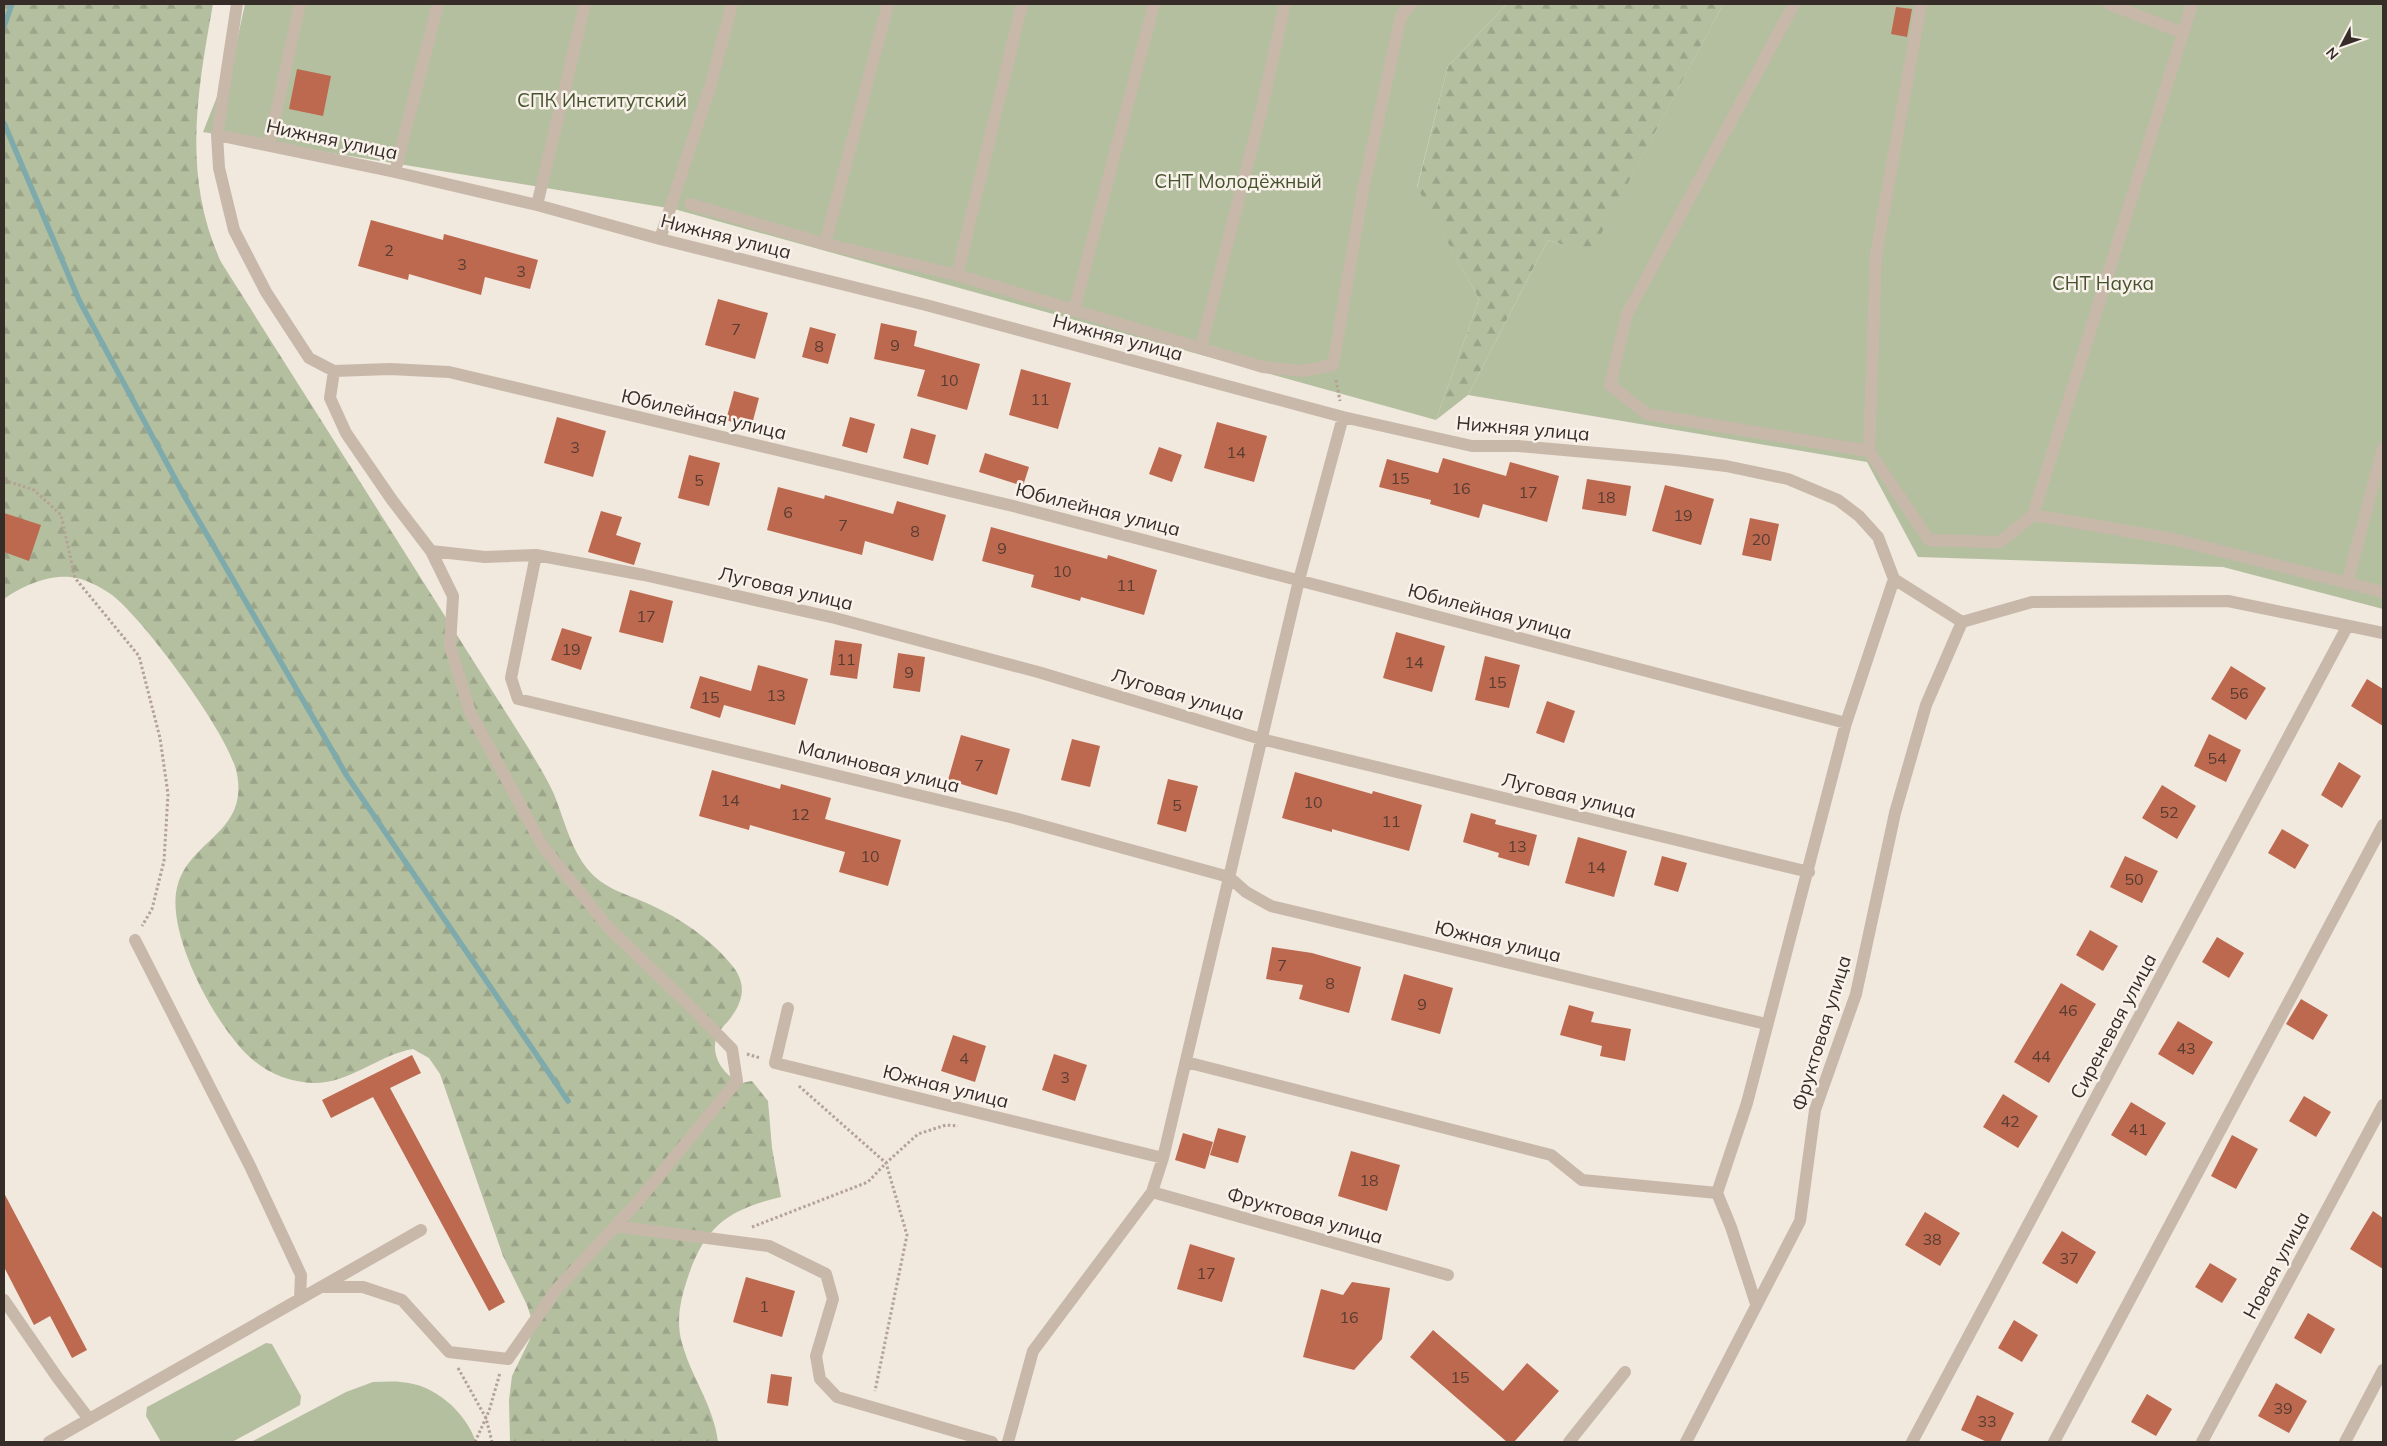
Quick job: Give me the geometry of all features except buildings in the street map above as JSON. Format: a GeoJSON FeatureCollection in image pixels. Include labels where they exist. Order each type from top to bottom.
{"type":"FeatureCollection","features":[{"type":"Feature","properties":{"kind":"street"},"geometry":{"type":"LineString","coordinates":[[237,4],[217,135],[219,168],[234,230],[266,292],[309,358],[334,371],[330,398],[346,433],[392,500],[431,551],[453,596],[450,646],[470,712],[542,844],[608,928],[698,1013],[732,1049],[737,1081],[616,1226],[556,1290],[508,1359],[449,1352],[402,1300],[363,1287],[322,1287]]}},
{"type":"Feature","properties":{"kind":"street"},"geometry":{"type":"LineString","coordinates":[[269,145],[300,4]]}},
{"type":"Feature","properties":{"kind":"street"},"geometry":{"type":"LineString","coordinates":[[395,172],[438,4]]}},
{"type":"Feature","properties":{"kind":"street"},"geometry":{"type":"LineString","coordinates":[[537,205],[585,4]]}},
{"type":"Feature","properties":{"kind":"street"},"geometry":{"type":"LineString","coordinates":[[660,239],[711,84],[732,4]]}},
{"type":"Feature","properties":{"kind":"street"},"geometry":{"type":"LineString","coordinates":[[825,244],[888,4]]}},
{"type":"Feature","properties":{"kind":"street"},"geometry":{"type":"LineString","coordinates":[[957,275],[1022,4]]}},
{"type":"Feature","properties":{"kind":"street"},"geometry":{"type":"LineString","coordinates":[[1074,310],[1154,4]]}},
{"type":"Feature","properties":{"kind":"street"},"geometry":{"type":"LineString","coordinates":[[1201,347],[1261,112],[1285,4]]}},
{"type":"Feature","properties":{"kind":"street"},"geometry":{"type":"LineString","coordinates":[[690,204],[825,244],[957,275],[1263,367],[1302,370],[1333,365],[1370,161],[1401,16],[1411,4]]}},
{"type":"Feature","properties":{"kind":"street"},"geometry":{"type":"LineString","coordinates":[[1794,4],[1628,314],[1610,385],[1647,414],[1869,451]]}},
{"type":"Feature","properties":{"kind":"street"},"geometry":{"type":"LineString","coordinates":[[1921,4],[1876,254],[1869,451],[1929,540],[2000,542],[2033,515],[2192,4]]}},
{"type":"Feature","properties":{"kind":"street"},"geometry":{"type":"LineString","coordinates":[[2109,4],[2183,33]]}},
{"type":"Feature","properties":{"kind":"street","name":"Нижняя улица"},"geometry":{"type":"LineString","coordinates":[[217,135],[395,172],[537,205],[660,239],[926,305],[1343,417],[1472,446],[1518,446],[1676,460],[1726,466],[1788,479],[1838,500],[1865,522],[1884,548],[1894,579]]}},
{"type":"Feature","properties":{"kind":"street","name":"Юбилейная улица"},"geometry":{"type":"LineString","coordinates":[[334,371],[390,369],[449,372],[1007,505],[1846,723]]}},
{"type":"Feature","properties":{"kind":"street"},"geometry":{"type":"LineString","coordinates":[[1008,1442],[1033,1351],[1152,1192],[1163,1158],[1299,580],[1343,417]]}},
{"type":"Feature","properties":{"kind":"street"},"geometry":{"type":"LineString","coordinates":[[2347,583],[2383,448]]}},
{"type":"Feature","properties":{"kind":"street"},"geometry":{"type":"LineString","coordinates":[[2033,515],[2173,539],[2383,592]]}},
{"type":"Feature","properties":{"kind":"street","name":"Луговая улица"},"geometry":{"type":"LineString","coordinates":[[431,551],[485,556],[536,555],[644,575],[835,618],[1047,674],[1261,739],[1808,872]]}},
{"type":"Feature","properties":{"kind":"street","name":"Малиновая улица"},"geometry":{"type":"LineString","coordinates":[[536,555],[511,678],[518,699],[1014,818],[1229,877]]}},
{"type":"Feature","properties":{"kind":"street"},"geometry":{"type":"LineString","coordinates":[[1756,1304],[1731,1227],[1717,1193],[1746,1102],[1846,723],[1894,579],[1962,622],[2032,602],[2228,601],[2383,633]]}},
{"type":"Feature","properties":{"kind":"street","name":"Фруктовая улица"},"geometry":{"type":"LineString","coordinates":[[1686,1442],[1800,1221],[1815,1110],[1856,994],[1896,813],[1926,705],[1962,622]]}},
{"type":"Feature","properties":{"kind":"street","name":"Сиреневая улица"},"geometry":{"type":"LineString","coordinates":[[1912,1442],[2347,627]]}},
{"type":"Feature","properties":{"kind":"street"},"geometry":{"type":"LineString","coordinates":[[2054,1442],[2383,825]]}},
{"type":"Feature","properties":{"kind":"street","name":"Южная улица"},"geometry":{"type":"LineString","coordinates":[[1229,877],[1246,892],[1271,906],[1766,1024]]}},
{"type":"Feature","properties":{"kind":"street"},"geometry":{"type":"LineString","coordinates":[[135,940],[250,1166],[301,1275],[300,1299]]}},
{"type":"Feature","properties":{"kind":"street"},"geometry":{"type":"LineString","coordinates":[[774,1063],[788,1008]]}},
{"type":"Feature","properties":{"kind":"street"},"geometry":{"type":"LineString","coordinates":[[1186,1062],[1551,1155],[1582,1180],[1717,1193]]}},
{"type":"Feature","properties":{"kind":"street","name":"Южная улица"},"geometry":{"type":"LineString","coordinates":[[774,1063],[1163,1158]]}},
{"type":"Feature","properties":{"kind":"street","name":"Новая улица"},"geometry":{"type":"LineString","coordinates":[[2202,1442],[2383,1105]]}},
{"type":"Feature","properties":{"kind":"street","name":"Фруктовая улица"},"geometry":{"type":"LineString","coordinates":[[1152,1192],[1448,1275]]}},
{"type":"Feature","properties":{"kind":"street"},"geometry":{"type":"LineString","coordinates":[[616,1226],[769,1246],[826,1274],[833,1299],[816,1356],[820,1379],[837,1397],[992,1442]]}},
{"type":"Feature","properties":{"kind":"street"},"geometry":{"type":"LineString","coordinates":[[48,1442],[421,1230]]}},
{"type":"Feature","properties":{"kind":"street"},"geometry":{"type":"LineString","coordinates":[[4,1300],[57,1378],[89,1419]]}},
{"type":"Feature","properties":{"kind":"street"},"geometry":{"type":"LineString","coordinates":[[2345,1442],[2383,1370]]}},
{"type":"Feature","properties":{"kind":"street"},"geometry":{"type":"LineString","coordinates":[[1568,1442],[1625,1372]]}},
{"type":"Feature","properties":{"kind":"path"},"geometry":{"type":"LineString","coordinates":[[1333,365],[1343,417]]}},
{"type":"Feature","properties":{"kind":"path"},"geometry":{"type":"LineString","coordinates":[[4,480],[34,490],[61,515],[76,578],[138,656],[160,738],[168,794],[164,861],[152,909],[135,940]]}},
{"type":"Feature","properties":{"kind":"path"},"geometry":{"type":"LineString","coordinates":[[732,1049],[774,1063]]}},
{"type":"Feature","properties":{"kind":"path"},"geometry":{"type":"LineString","coordinates":[[796,1083],[886,1163],[908,1236],[871,1407]]}},
{"type":"Feature","properties":{"kind":"path"},"geometry":{"type":"LineString","coordinates":[[749,1228],[868,1182],[918,1134],[946,1125],[965,1126]]}},
{"type":"Feature","properties":{"kind":"path"},"geometry":{"type":"LineString","coordinates":[[449,1352],[486,1418],[492,1442]]}},
{"type":"Feature","properties":{"kind":"path"},"geometry":{"type":"LineString","coordinates":[[475,1442],[486,1418],[498,1376],[508,1359]]}},
{"type":"Feature","properties":{"kind":"green space"},"geometry":{"type":"Polygon","coordinates":[[[4,4],[213,4],[202,69],[196,134],[201,198],[209,230],[221,262],[529,749],[553,792],[569,836],[586,867],[607,886],[662,910],[694,930],[722,954],[739,977],[742,991],[741,998],[734,1013],[719,1032],[715,1042],[716,1056],[729,1075],[741,1083],[752,1081],[768,1101],[772,1148],[781,1197],[745,1208],[719,1224],[700,1248],[684,1290],[680,1313],[680,1335],[686,1356],[712,1416],[718,1442],[510,1442],[509,1400],[512,1376],[530,1339],[532,1320],[527,1305],[503,1256],[440,1074],[429,1058],[413,1049],[400,1052],[340,1079],[306,1083],[266,1070],[239,1046],[209,1003],[196,978],[178,927],[175,904],[178,884],[185,869],[227,822],[234,809],[238,794],[237,774],[231,757],[219,734],[203,707],[164,652],[144,627],[108,592],[81,579],[61,577],[35,582],[4,599],[4,4]]]}},
{"type":"Feature","properties":{"kind":"green space","name":"СНТ Молодёжный"},"geometry":{"type":"Polygon","coordinates":[[[245,4],[1507,4],[1448,66],[1417,187],[1479,299],[1436,420],[674,209],[203,132],[234,54],[245,4]]]}},
{"type":"Feature","properties":{"kind":"green space"},"geometry":{"type":"Polygon","coordinates":[[[1507,4],[1723,4],[1591,254],[1548,240],[1468,395],[1436,420],[1479,299],[1417,188],[1448,66],[1507,4]]]}},
{"type":"Feature","properties":{"kind":"green space","name":"СНТ Наука"},"geometry":{"type":"Polygon","coordinates":[[[1723,4],[2383,4],[2383,609],[2223,567],[1918,557],[1867,462],[1468,395],[1548,240],[1591,253],[1723,4]]]}},
{"type":"Feature","properties":{"kind":"green space"},"geometry":{"type":"Polygon","coordinates":[[[266,1343],[272,1344],[301,1396],[300,1405],[232,1442],[161,1442],[146,1416],[147,1407],[266,1343]]]}},
{"type":"Feature","properties":{"kind":"green space"},"geometry":{"type":"Polygon","coordinates":[[[373,1382],[413,1384],[436,1394],[456,1410],[471,1431],[476,1442],[251,1442],[346,1392],[373,1382]]]}},
{"type":"Feature","properties":{"kind":"waterway"},"geometry":{"type":"LineString","coordinates":[[4,26],[12,4]]}},
{"type":"Feature","properties":{"kind":"waterway"},"geometry":{"type":"LineString","coordinates":[[4,123],[79,300],[185,497],[347,776],[568,1101]]}},
{"type":"Feature","properties":{"kind":"park label","name":"СПК Институтский"},"geometry":{"type":"Point","coordinates":[602,100]}}]}
